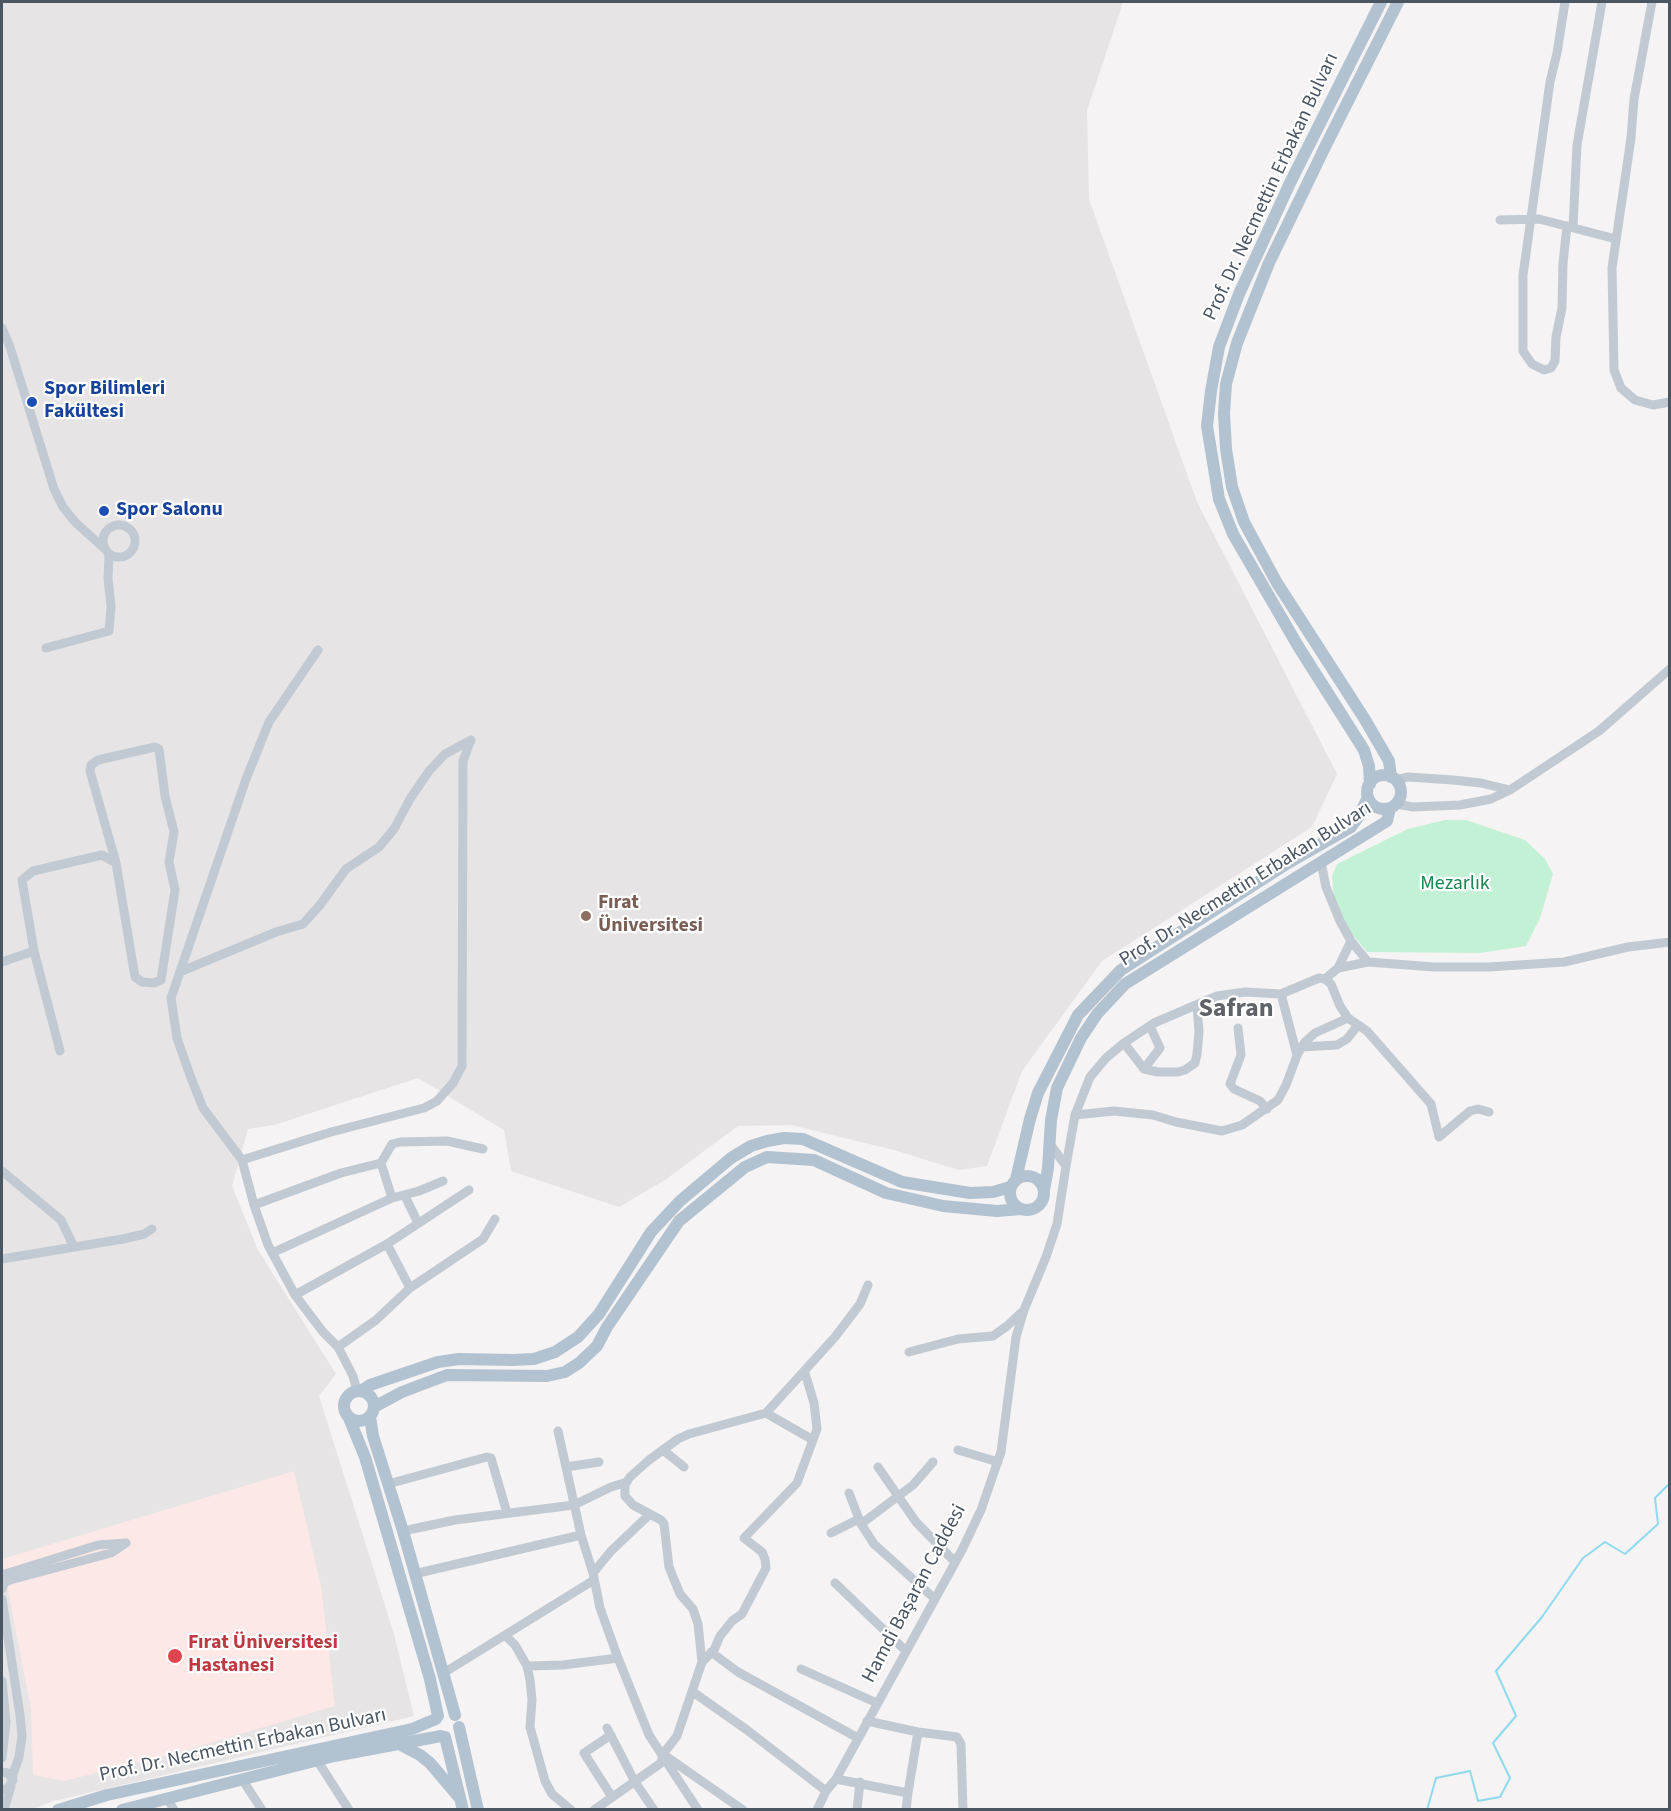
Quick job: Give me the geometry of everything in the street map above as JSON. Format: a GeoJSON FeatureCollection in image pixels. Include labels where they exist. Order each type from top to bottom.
{"type":"FeatureCollection","features":[{"type":"Feature","properties":{"kind":"main road","name":"Prof. Dr. Necmettin Erbakan Bulvarı"},"geometry":{"type":"LineString","coordinates":[[1370,784],[1369,766],[1364,750],[1298,646],[1233,534],[1219,500],[1207,426],[1219,347],[1239,294],[1290,183],[1381,2]]}},
{"type":"Feature","properties":{"kind":"main road","name":"Prof. Dr. Necmettin Erbakan Bulvarı"},"geometry":{"type":"LineString","coordinates":[[1393,779],[1389,761],[1277,584],[1244,522],[1232,488],[1226,449],[1224,413],[1226,384],[1237,343],[1265,273],[1398,2]]}},
{"type":"Feature","properties":{"kind":"main road"},"geometry":{"type":"LineString","coordinates":[[1381,776],[1393,779],[1400,789],[1400,798],[1393,806],[1379,808],[1370,802],[1368,797],[1370,784],[1381,776]]}},
{"type":"Feature","properties":{"kind":"main road","name":"Prof. Dr. Necmettin Erbakan Bulvarı"},"geometry":{"type":"LineString","coordinates":[[1013,1183],[1038,1093],[1078,1015],[1121,970],[1288,863],[1351,826],[1359,816],[1368,797]]}},
{"type":"Feature","properties":{"kind":"main road","name":"Prof. Dr. Necmettin Erbakan Bulvarı"},"geometry":{"type":"LineString","coordinates":[[1044,1190],[1051,1120],[1057,1088],[1081,1038],[1097,1014],[1125,984],[1387,821],[1393,806]]}},
{"type":"Feature","properties":{"kind":"main road"},"geometry":{"type":"LineString","coordinates":[[349,1418],[357,1422],[402,1392],[447,1375],[547,1376],[565,1372],[579,1363],[597,1346],[607,1327],[679,1221],[745,1167],[767,1157],[814,1160],[886,1193],[943,1206],[997,1210],[1036,1208],[1042,1200],[1044,1190],[1039,1181],[1025,1175],[993,1192],[970,1193],[913,1185],[803,1139],[784,1138],[767,1141],[751,1146],[731,1158],[680,1201],[651,1232],[599,1314],[578,1337],[555,1352],[534,1359],[459,1359],[438,1362],[370,1385],[349,1395],[344,1402],[344,1411],[364,1457],[430,1679],[437,1717],[436,1730],[443,1736],[463,1809]]}},
{"type":"Feature","properties":{"kind":"main road"},"geometry":{"type":"LineString","coordinates":[[1013,1183],[1009,1192],[1012,1203],[1021,1209]]}},
{"type":"Feature","properties":{"kind":"main road"},"geometry":{"type":"LineString","coordinates":[[359,1391],[369,1395],[373,1436],[403,1531],[442,1674],[459,1723],[478,1809]]}},
{"type":"Feature","properties":{"kind":"main road"},"geometry":{"type":"LineString","coordinates":[[437,1717],[444,1712],[455,1715]]}},
{"type":"Feature","properties":{"kind":"main road","name":"Prof. Dr. Necmettin Erbakan Bulvarı"},"geometry":{"type":"LineString","coordinates":[[58,1809],[141,1788],[412,1729],[437,1717]]}},
{"type":"Feature","properties":{"kind":"main road"},"geometry":{"type":"LineString","coordinates":[[443,1736],[452,1736],[459,1727]]}},
{"type":"Feature","properties":{"kind":"main road","name":"Prof. Dr. Necmettin Erbakan Bulvarı"},"geometry":{"type":"LineString","coordinates":[[122,1809],[316,1760],[443,1736]]}},
{"type":"Feature","properties":{"kind":"main road"},"geometry":{"type":"LineString","coordinates":[[399,1744],[430,1763],[458,1796]]}},
{"type":"Feature","properties":{"kind":"street"},"geometry":{"type":"LineString","coordinates":[[1565,2],[1550,82],[1523,274],[1522,345],[1528,360],[1544,370],[1551,368],[1555,361],[1556,337],[1562,308],[1563,263],[1570,227],[1577,146],[1602,2]]}},
{"type":"Feature","properties":{"kind":"street"},"geometry":{"type":"LineString","coordinates":[[1652,2],[1634,99],[1631,138],[1612,268],[1615,377],[1621,388],[1635,400],[1653,405],[1670,402]]}},
{"type":"Feature","properties":{"kind":"street"},"geometry":{"type":"LineString","coordinates":[[1500,220],[1530,219],[1616,238]]}},
{"type":"Feature","properties":{"kind":"street"},"geometry":{"type":"LineString","coordinates":[[2,328],[54,489],[63,507],[75,522],[107,552],[111,606],[109,631],[46,648]]}},
{"type":"Feature","properties":{"kind":"street"},"geometry":{"type":"LineString","coordinates":[[318,650],[269,722],[246,779],[171,998],[177,1038],[203,1108],[242,1160],[254,1205],[272,1253],[295,1295],[323,1332],[338,1347],[359,1391]]}},
{"type":"Feature","properties":{"kind":"street"},"geometry":{"type":"LineString","coordinates":[[1393,806],[1460,805],[1491,799],[1510,790],[1599,731],[1670,669]]}},
{"type":"Feature","properties":{"kind":"street"},"geometry":{"type":"LineString","coordinates":[[182,971],[276,932],[303,924],[346,869],[379,846],[394,829],[410,799],[429,771],[445,754],[471,740],[463,760],[462,1066],[453,1083],[437,1101],[424,1108],[332,1132],[242,1160]]}},
{"type":"Feature","properties":{"kind":"street"},"geometry":{"type":"LineString","coordinates":[[155,747],[159,749],[165,796],[174,832],[169,862],[176,890],[161,980],[154,983],[142,982],[135,977],[117,862],[90,771],[92,765],[98,760],[155,747]]}},
{"type":"Feature","properties":{"kind":"street"},"geometry":{"type":"LineString","coordinates":[[1393,779],[1408,777],[1452,780],[1481,783],[1510,790]]}},
{"type":"Feature","properties":{"kind":"street"},"geometry":{"type":"LineString","coordinates":[[60,1051],[34,951],[22,880],[33,871],[102,855],[117,862]]}},
{"type":"Feature","properties":{"kind":"street"},"geometry":{"type":"LineString","coordinates":[[1321,862],[1330,899],[1351,941],[1368,962]]}},
{"type":"Feature","properties":{"kind":"street"},"geometry":{"type":"LineString","coordinates":[[1338,968],[1351,941]]}},
{"type":"Feature","properties":{"kind":"street"},"geometry":{"type":"LineString","coordinates":[[1299,1051],[1281,994],[1319,978],[1325,978],[1338,968],[1368,962],[1434,967],[1564,962],[1628,947],[1670,942]]}},
{"type":"Feature","properties":{"kind":"street"},"geometry":{"type":"LineString","coordinates":[[2,962],[34,951]]}},
{"type":"Feature","properties":{"kind":"street"},"geometry":{"type":"LineString","coordinates":[[1325,978],[1331,984],[1348,1018],[1367,1031],[1431,1104],[1439,1137],[1470,1111],[1478,1109],[1489,1112]]}},
{"type":"Feature","properties":{"kind":"street","name":"Hamdi Başaran Caddesi"},"geometry":{"type":"LineString","coordinates":[[817,1809],[826,1791],[836,1779],[955,1563],[981,1510],[1001,1452],[1016,1337],[1024,1310],[1047,1257],[1057,1224],[1075,1115],[1090,1077],[1106,1058],[1150,1026],[1217,996],[1245,992],[1281,994]]}},
{"type":"Feature","properties":{"kind":"street"},"geometry":{"type":"LineString","coordinates":[[1124,1043],[1144,1069],[1178,1072],[1195,1063],[1199,1032],[1197,1005]]}},
{"type":"Feature","properties":{"kind":"street"},"geometry":{"type":"LineString","coordinates":[[1075,1115],[1114,1111],[1153,1115],[1222,1131],[1242,1125],[1278,1100],[1299,1051],[1314,1033],[1348,1018]]}},
{"type":"Feature","properties":{"kind":"street"},"geometry":{"type":"LineString","coordinates":[[1299,1051],[1337,1045],[1347,1039],[1358,1025]]}},
{"type":"Feature","properties":{"kind":"street"},"geometry":{"type":"LineString","coordinates":[[1144,1069],[1160,1048],[1150,1026]]}},
{"type":"Feature","properties":{"kind":"street"},"geometry":{"type":"LineString","coordinates":[[1238,1028],[1241,1055],[1230,1084],[1234,1089],[1260,1101],[1267,1109]]}},
{"type":"Feature","properties":{"kind":"street"},"geometry":{"type":"LineString","coordinates":[[254,1205],[341,1173],[381,1163],[392,1144],[400,1142],[447,1141],[483,1149]]}},
{"type":"Feature","properties":{"kind":"street"},"geometry":{"type":"LineString","coordinates":[[1050,1143],[1066,1166]]}},
{"type":"Feature","properties":{"kind":"street"},"geometry":{"type":"LineString","coordinates":[[381,1163],[392,1198]]}},
{"type":"Feature","properties":{"kind":"street"},"geometry":{"type":"LineString","coordinates":[[2,1171],[61,1220],[74,1247]]}},
{"type":"Feature","properties":{"kind":"street"},"geometry":{"type":"LineString","coordinates":[[272,1253],[392,1198],[405,1196],[443,1181]]}},
{"type":"Feature","properties":{"kind":"street"},"geometry":{"type":"LineString","coordinates":[[295,1295],[387,1244],[469,1190]]}},
{"type":"Feature","properties":{"kind":"street"},"geometry":{"type":"LineString","coordinates":[[405,1196],[418,1223]]}},
{"type":"Feature","properties":{"kind":"street"},"geometry":{"type":"LineString","coordinates":[[338,1347],[376,1320],[410,1288],[483,1239],[495,1219]]}},
{"type":"Feature","properties":{"kind":"street"},"geometry":{"type":"LineString","coordinates":[[2,1259],[144,1234],[152,1229]]}},
{"type":"Feature","properties":{"kind":"street"},"geometry":{"type":"LineString","coordinates":[[387,1244],[410,1288]]}},
{"type":"Feature","properties":{"kind":"street"},"geometry":{"type":"LineString","coordinates":[[594,1809],[661,1763],[663,1754],[677,1736],[702,1662],[698,1623],[693,1609],[680,1594],[669,1567],[664,1524],[633,1505],[625,1496],[627,1482],[630,1477],[678,1439],[766,1413],[805,1373],[848,1320],[860,1304],[868,1285]]}},
{"type":"Feature","properties":{"kind":"street"},"geometry":{"type":"LineString","coordinates":[[909,1352],[958,1339],[993,1336],[1024,1310]]}},
{"type":"Feature","properties":{"kind":"street"},"geometry":{"type":"LineString","coordinates":[[702,1662],[732,1621],[742,1614],[766,1568],[762,1552],[744,1538],[797,1484],[817,1429],[817,1418],[805,1373]]}},
{"type":"Feature","properties":{"kind":"street"},"geometry":{"type":"LineString","coordinates":[[766,1413],[813,1440]]}},
{"type":"Feature","properties":{"kind":"street"},"geometry":{"type":"LineString","coordinates":[[558,1431],[600,1608],[618,1658],[648,1735],[699,1809]]}},
{"type":"Feature","properties":{"kind":"street"},"geometry":{"type":"LineString","coordinates":[[663,1450],[684,1467]]}},
{"type":"Feature","properties":{"kind":"street"},"geometry":{"type":"LineString","coordinates":[[958,1450],[998,1462]]}},
{"type":"Feature","properties":{"kind":"street"},"geometry":{"type":"LineString","coordinates":[[388,1484],[487,1456],[490,1458],[507,1513]]}},
{"type":"Feature","properties":{"kind":"street"},"geometry":{"type":"LineString","coordinates":[[566,1467],[599,1462]]}},
{"type":"Feature","properties":{"kind":"street"},"geometry":{"type":"LineString","coordinates":[[831,1533],[860,1521],[914,1485],[933,1462]]}},
{"type":"Feature","properties":{"kind":"street"},"geometry":{"type":"LineString","coordinates":[[878,1467],[916,1522],[955,1563]]}},
{"type":"Feature","properties":{"kind":"street"},"geometry":{"type":"LineString","coordinates":[[403,1531],[455,1520],[574,1505],[611,1486],[627,1482]]}},
{"type":"Feature","properties":{"kind":"street"},"geometry":{"type":"LineString","coordinates":[[849,1493],[866,1533],[884,1554],[935,1599]]}},
{"type":"Feature","properties":{"kind":"street"},"geometry":{"type":"LineString","coordinates":[[442,1674],[506,1636],[593,1577],[611,1551],[650,1514]]}},
{"type":"Feature","properties":{"kind":"street"},"geometry":{"type":"LineString","coordinates":[[414,1574],[581,1535]]}},
{"type":"Feature","properties":{"kind":"street"},"geometry":{"type":"LineString","coordinates":[[126,1543],[111,1553],[76,1561],[57,1569],[2,1581],[98,1545],[126,1543]]}},
{"type":"Feature","properties":{"kind":"street"},"geometry":{"type":"LineString","coordinates":[[835,1583],[906,1651]]}},
{"type":"Feature","properties":{"kind":"street"},"geometry":{"type":"LineString","coordinates":[[2,1599],[22,1736],[19,1757],[8,1784]]}},
{"type":"Feature","properties":{"kind":"street"},"geometry":{"type":"LineString","coordinates":[[506,1636],[526,1666],[530,1680],[532,1700],[530,1727],[545,1781],[552,1794],[571,1809]]}},
{"type":"Feature","properties":{"kind":"street"},"geometry":{"type":"LineString","coordinates":[[711,1652],[738,1672],[858,1738]]}},
{"type":"Feature","properties":{"kind":"street"},"geometry":{"type":"LineString","coordinates":[[526,1666],[563,1665],[618,1658]]}},
{"type":"Feature","properties":{"kind":"street"},"geometry":{"type":"LineString","coordinates":[[801,1669],[877,1703]]}},
{"type":"Feature","properties":{"kind":"street"},"geometry":{"type":"LineString","coordinates":[[2,1681],[6,1730],[2,1758]]}},
{"type":"Feature","properties":{"kind":"street"},"geometry":{"type":"LineString","coordinates":[[693,1692],[826,1791]]}},
{"type":"Feature","properties":{"kind":"street"},"geometry":{"type":"LineString","coordinates":[[5,1701],[18,1699]]}},
{"type":"Feature","properties":{"kind":"street"},"geometry":{"type":"LineString","coordinates":[[867,1720],[918,1732],[953,1736],[960,1740],[963,1809]]}},
{"type":"Feature","properties":{"kind":"street"},"geometry":{"type":"LineString","coordinates":[[612,1797],[584,1753],[609,1732],[635,1782],[654,1809]]}},
{"type":"Feature","properties":{"kind":"street"},"geometry":{"type":"LineString","coordinates":[[906,1809],[918,1732]]}},
{"type":"Feature","properties":{"kind":"street"},"geometry":{"type":"LineString","coordinates":[[663,1754],[743,1809]]}},
{"type":"Feature","properties":{"kind":"street"},"geometry":{"type":"LineString","coordinates":[[316,1760],[349,1809]]}},
{"type":"Feature","properties":{"kind":"street"},"geometry":{"type":"LineString","coordinates":[[2,1772],[8,1773],[4,1809]]}},
{"type":"Feature","properties":{"kind":"street"},"geometry":{"type":"LineString","coordinates":[[242,1779],[262,1809]]}},
{"type":"Feature","properties":{"kind":"street"},"geometry":{"type":"LineString","coordinates":[[836,1779],[908,1793]]}},
{"type":"Feature","properties":{"kind":"street"},"geometry":{"type":"LineString","coordinates":[[857,1809],[860,1782]]}},
{"type":"Feature","properties":{"kind":"street"},"geometry":{"type":"LineString","coordinates":[[167,1798],[174,1809]]}},
{"type":"Feature","properties":{"kind":"shaded area","name":"Fırat Üniversitesi"},"geometry":{"type":"Polygon","coordinates":[[[2,2],[1123,2],[1087,110],[1089,199],[1197,502],[1337,774],[1312,827],[1102,961],[1022,1071],[987,1166],[959,1170],[894,1150],[791,1125],[738,1126],[665,1180],[619,1207],[511,1171],[504,1130],[418,1078],[274,1125],[248,1129],[232,1186],[258,1250],[336,1374],[319,1396],[394,1634],[414,1716],[54,1801],[32,1809],[2,1810],[2,2]]]}},
{"type":"Feature","properties":{"kind":"shaded area","name":"Fırat Üniversitesi Hastanesi"},"geometry":{"type":"Polygon","coordinates":[[[294,1471],[321,1586],[335,1706],[173,1754],[64,1781],[33,1775],[31,1709],[2,1559],[294,1471]]]}},
{"type":"Feature","properties":{"kind":"green space","name":"Mezarlık"},"geometry":{"type":"Polygon","coordinates":[[[1445,820],[1466,820],[1525,840],[1545,859],[1553,874],[1540,918],[1526,946],[1480,953],[1367,952],[1348,929],[1334,898],[1332,876],[1337,864],[1408,829],[1445,820]]]}},
{"type":"Feature","properties":{"kind":"waterway"},"geometry":{"type":"LineString","coordinates":[[1427,1810],[1436,1778],[1470,1771],[1478,1801],[1500,1797],[1510,1778],[1493,1743],[1516,1716],[1496,1671],[1542,1617],[1583,1558],[1605,1542],[1625,1554],[1658,1524],[1655,1498],[1670,1483]]}},
{"type":"Feature","properties":{"kind":"place","name":"Spor Bilimleri Fakültesi"},"geometry":{"type":"Point","coordinates":[32,402]}},
{"type":"Feature","properties":{"kind":"place","name":"Spor Salonu"},"geometry":{"type":"Point","coordinates":[104,511]}},
{"type":"Feature","properties":{"kind":"place","name":"Fırat Üniversitesi"},"geometry":{"type":"Point","coordinates":[586,916]}},
{"type":"Feature","properties":{"kind":"place","name":"Fırat Üniversitesi Hastanesi"},"geometry":{"type":"Point","coordinates":[175,1656]}},
{"type":"Feature","properties":{"kind":"district","name":"Safran"},"geometry":{"type":"Point","coordinates":[1236,1010]}}]}
